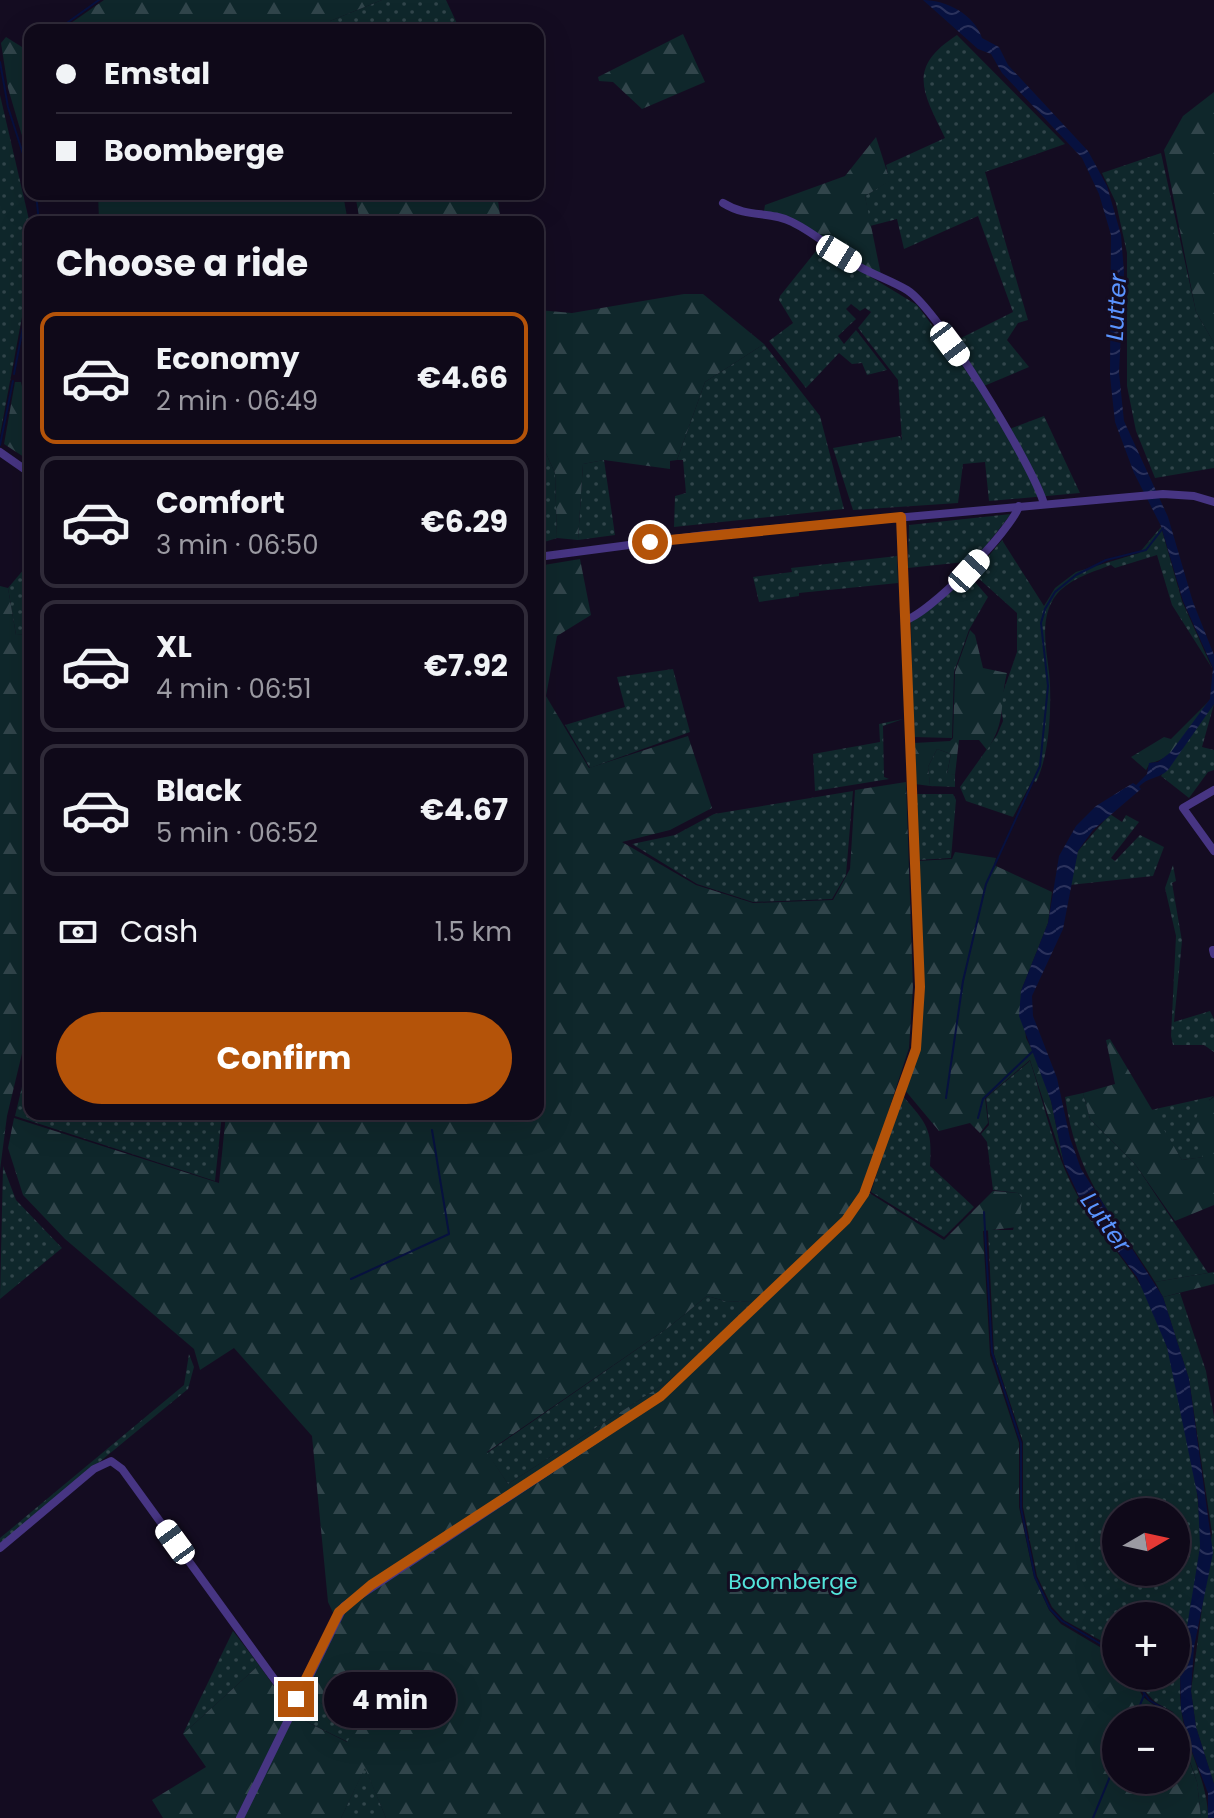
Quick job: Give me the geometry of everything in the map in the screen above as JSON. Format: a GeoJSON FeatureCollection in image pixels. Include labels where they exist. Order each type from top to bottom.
{"type":"FeatureCollection","features":[{"type":"Feature","properties":{"kind":"street"},"geometry":{"type":"LineString","coordinates":[[723,203],[742,214],[782,218],[795,224],[858,265],[907,290],[922,303],[975,376],[1044,504]]}},
{"type":"Feature","properties":{"kind":"street"},"geometry":{"type":"LineString","coordinates":[[0,452],[24,468]]}},
{"type":"Feature","properties":{"kind":"street"},"geometry":{"type":"LineString","coordinates":[[544,556],[705,535],[1163,494],[1194,496],[1214,502]]}},
{"type":"Feature","properties":{"kind":"street"},"geometry":{"type":"LineString","coordinates":[[905,620],[969,571],[1015,519],[1019,506]]}},
{"type":"Feature","properties":{"kind":"street"},"geometry":{"type":"LineString","coordinates":[[240,1818],[344,1606],[371,1585],[661,1396],[846,1220],[864,1194],[916,1049],[920,987],[901,517]]}},
{"type":"Feature","properties":{"kind":"street"},"geometry":{"type":"LineString","coordinates":[[1214,790],[1183,808],[1214,851]]}},
{"type":"Feature","properties":{"kind":"street"},"geometry":{"type":"LineString","coordinates":[[0,1548],[94,1469],[111,1461],[122,1469],[280,1687],[296,1699]]}},
{"type":"Feature","properties":{"kind":"green space"},"geometry":{"type":"Polygon","coordinates":[[[104,0],[382,0],[330,21],[330,24],[70,24],[104,0]]]}},
{"type":"Feature","properties":{"kind":"green space"},"geometry":{"type":"Polygon","coordinates":[[[382,0],[446,0],[457,24],[330,24],[330,21],[382,0]]]}},
{"type":"Feature","properties":{"kind":"green space"},"geometry":{"type":"Polygon","coordinates":[[[683,34],[705,82],[642,109],[613,82],[599,81],[598,77],[683,34]]]}},
{"type":"Feature","properties":{"kind":"green space"},"geometry":{"type":"Polygon","coordinates":[[[957,35],[1065,144],[985,172],[1028,320],[1018,323],[1007,340],[1029,367],[984,386],[953,342],[1013,312],[978,216],[904,249],[897,219],[870,226],[865,196],[889,181],[886,165],[945,138],[926,94],[925,70],[941,47],[957,35]]]}},
{"type":"Feature","properties":{"kind":"green space"},"geometry":{"type":"Polygon","coordinates":[[[6,37],[24,48],[24,143],[8,88],[1,43],[6,37]]]}},
{"type":"Feature","properties":{"kind":"green space"},"geometry":{"type":"Polygon","coordinates":[[[1214,92],[1214,343],[1196,312],[1164,150],[1183,116],[1214,92]]]}},
{"type":"Feature","properties":{"kind":"green space"},"geometry":{"type":"Polygon","coordinates":[[[0,95],[28,216],[24,216],[24,306],[0,435],[0,95]]]}},
{"type":"Feature","properties":{"kind":"green space"},"geometry":{"type":"Polygon","coordinates":[[[876,137],[890,181],[865,196],[881,275],[764,211],[765,205],[845,176],[876,137]]]}},
{"type":"Feature","properties":{"kind":"green space"},"geometry":{"type":"Polygon","coordinates":[[[1161,153],[1196,312],[1214,343],[1214,468],[1155,478],[1136,431],[1127,386],[1127,253],[1116,203],[1102,173],[1161,153]]]}},
{"type":"Feature","properties":{"kind":"green space"},"geometry":{"type":"Polygon","coordinates":[[[98,200],[344,200],[347,216],[99,216],[98,200]]]}},
{"type":"Feature","properties":{"kind":"green space"},"geometry":{"type":"Polygon","coordinates":[[[356,200],[498,200],[500,216],[359,216],[356,200]]]}},
{"type":"Feature","properties":{"kind":"green space"},"geometry":{"type":"Polygon","coordinates":[[[820,246],[917,305],[979,388],[1004,431],[1044,416],[1080,493],[989,501],[985,462],[963,464],[958,503],[853,510],[833,448],[900,436],[902,441],[898,380],[858,328],[871,312],[865,308],[860,311],[851,304],[846,309],[856,319],[838,336],[844,344],[856,330],[887,370],[867,375],[862,363],[852,364],[839,353],[806,388],[769,341],[793,323],[779,300],[780,296],[820,246]]]}},
{"type":"Feature","properties":{"kind":"green space"},"geometry":{"type":"Polygon","coordinates":[[[684,294],[703,294],[764,344],[705,382],[677,460],[670,461],[670,469],[604,460],[583,464],[578,540],[557,538],[555,473],[544,449],[544,311],[572,313],[684,294]]]}},
{"type":"Feature","properties":{"kind":"green space"},"geometry":{"type":"Polygon","coordinates":[[[764,344],[820,416],[844,509],[674,527],[675,496],[686,493],[683,460],[677,460],[705,382],[764,344]]]}},
{"type":"Feature","properties":{"kind":"green space"},"geometry":{"type":"Polygon","coordinates":[[[15,382],[21,382],[24,396],[24,457],[4,444],[15,382]]]}},
{"type":"Feature","properties":{"kind":"green space"},"geometry":{"type":"Polygon","coordinates":[[[544,449],[555,473],[557,538],[544,542],[544,449]]]}},
{"type":"Feature","properties":{"kind":"green space"},"geometry":{"type":"Polygon","coordinates":[[[604,460],[615,535],[578,540],[583,464],[604,460]]]}},
{"type":"Feature","properties":{"kind":"green space"},"geometry":{"type":"Polygon","coordinates":[[[1011,514],[974,561],[908,568],[909,525],[1011,514]]]}},
{"type":"Feature","properties":{"kind":"green space"},"geometry":{"type":"Polygon","coordinates":[[[1161,527],[1182,601],[1212,668],[1172,605],[1157,555],[1115,568],[1111,565],[1075,580],[1057,594],[1047,615],[1045,638],[1050,685],[1049,722],[1044,760],[1036,782],[1032,781],[1013,817],[966,801],[960,787],[997,735],[1003,721],[1000,701],[1017,652],[1017,613],[977,577],[976,571],[1002,540],[1044,606],[1055,588],[1076,572],[1139,553],[1161,527]]]}},
{"type":"Feature","properties":{"kind":"green space"},"geometry":{"type":"Polygon","coordinates":[[[897,556],[898,583],[799,593],[799,596],[759,602],[753,577],[792,572],[791,568],[897,556]]]}},
{"type":"Feature","properties":{"kind":"green space","name":"Boomberge"},"geometry":{"type":"Polygon","coordinates":[[[580,559],[591,615],[557,636],[546,696],[589,768],[688,736],[712,808],[670,830],[622,842],[696,885],[753,903],[833,900],[850,869],[855,790],[906,782],[913,987],[909,1048],[863,1189],[944,1240],[993,1191],[1018,1193],[1022,1198],[1019,1227],[983,1231],[990,1355],[1019,1443],[1019,1507],[1034,1577],[1049,1610],[1061,1624],[1102,1648],[1102,1690],[1139,1690],[1155,1706],[1102,1706],[1102,1794],[1190,1794],[1190,1763],[1197,1782],[1201,1818],[386,1818],[365,1768],[341,1818],[163,1818],[152,1800],[206,1767],[183,1734],[259,1665],[295,1716],[347,1742],[357,1726],[305,1693],[337,1621],[328,1602],[312,1436],[234,1348],[200,1370],[194,1349],[65,1239],[23,1195],[8,1148],[14,1118],[219,1183],[225,1120],[544,1120],[544,565],[580,559]],[[707,1296],[669,1327],[487,1452],[508,1484],[669,1381],[754,1302],[725,1301],[707,1296]]]}},
{"type":"Feature","properties":{"kind":"green space"},"geometry":{"type":"Polygon","coordinates":[[[24,569],[24,634],[16,635],[8,588],[24,569]]]}},
{"type":"Feature","properties":{"kind":"green space"},"geometry":{"type":"Polygon","coordinates":[[[969,575],[988,597],[969,630],[954,672],[952,738],[913,737],[911,621],[969,575]]]}},
{"type":"Feature","properties":{"kind":"green space"},"geometry":{"type":"Polygon","coordinates":[[[0,586],[8,588],[16,635],[24,634],[24,1045],[7,1116],[0,1170],[0,586]]]}},
{"type":"Feature","properties":{"kind":"green space"},"geometry":{"type":"Polygon","coordinates":[[[970,630],[975,635],[983,668],[1007,673],[997,730],[987,750],[979,740],[959,740],[955,775],[947,774],[951,754],[937,749],[928,767],[930,786],[915,784],[914,743],[950,741],[953,738],[955,672],[970,630]]]}},
{"type":"Feature","properties":{"kind":"green space"},"geometry":{"type":"Polygon","coordinates":[[[673,669],[690,732],[590,768],[565,725],[625,707],[617,677],[673,669]]]}},
{"type":"Feature","properties":{"kind":"green space"},"geometry":{"type":"Polygon","coordinates":[[[1209,701],[1184,738],[1168,755],[1150,763],[1146,770],[1131,757],[1164,737],[1171,739],[1209,701]]]}},
{"type":"Feature","properties":{"kind":"green space"},"geometry":{"type":"Polygon","coordinates":[[[1214,704],[1202,747],[1214,750],[1214,770],[1208,772],[1189,798],[1161,776],[1214,704]]]}},
{"type":"Feature","properties":{"kind":"green space"},"geometry":{"type":"Polygon","coordinates":[[[903,719],[883,726],[884,777],[889,779],[815,791],[813,754],[880,742],[879,724],[903,719]]]}},
{"type":"Feature","properties":{"kind":"green space"},"geometry":{"type":"Polygon","coordinates":[[[937,749],[951,754],[947,773],[955,775],[955,787],[930,786],[928,767],[937,749]]]}},
{"type":"Feature","properties":{"kind":"green space"},"geometry":{"type":"Polygon","coordinates":[[[853,791],[846,875],[832,899],[753,902],[697,884],[632,844],[675,835],[714,814],[853,791]]]}},
{"type":"Feature","properties":{"kind":"green space"},"geometry":{"type":"Polygon","coordinates":[[[914,794],[953,794],[956,800],[951,858],[918,860],[914,794]]]}},
{"type":"Feature","properties":{"kind":"green space"},"geometry":{"type":"Polygon","coordinates":[[[1110,814],[1122,822],[1126,815],[1139,822],[1111,858],[1115,861],[1140,835],[1164,847],[1153,876],[1070,885],[1078,851],[1110,814]]]}},
{"type":"Feature","properties":{"kind":"green space"},"geometry":{"type":"Polygon","coordinates":[[[955,852],[996,858],[994,865],[1052,892],[1048,923],[1021,991],[1026,1038],[1041,1068],[1051,1101],[1064,1164],[1030,1060],[985,1098],[988,1123],[980,1133],[970,1123],[939,1131],[904,1089],[920,1050],[917,861],[952,859],[955,852]]]}},
{"type":"Feature","properties":{"kind":"green space"},"geometry":{"type":"Polygon","coordinates":[[[1173,865],[1176,881],[1172,883],[1182,941],[1174,1022],[1210,1011],[1214,1019],[1214,1052],[1204,1045],[1173,1045],[1171,1036],[1176,936],[1165,888],[1173,865]]]}},
{"type":"Feature","properties":{"kind":"green space"},"geometry":{"type":"Polygon","coordinates":[[[1110,1039],[1182,1160],[1203,1157],[1191,1131],[1201,1106],[1214,1097],[1214,1205],[1175,1221],[1135,1164],[1090,1119],[1083,1093],[1115,1084],[1106,1040],[1110,1039]]]}},
{"type":"Feature","properties":{"kind":"green space"},"geometry":{"type":"Polygon","coordinates":[[[1030,1061],[1058,1151],[1073,1186],[1091,1217],[1140,1284],[1155,1314],[1180,1396],[1197,1492],[1199,1565],[1190,1616],[1190,1602],[1102,1602],[1102,1641],[1064,1620],[1052,1607],[1037,1576],[1023,1507],[1023,1442],[994,1354],[988,1230],[1013,1230],[1022,1198],[1018,1193],[993,1190],[987,1142],[981,1134],[989,1125],[986,1098],[1030,1061]]]}},
{"type":"Feature","properties":{"kind":"green space"},"geometry":{"type":"Polygon","coordinates":[[[24,1078],[24,1119],[15,1116],[24,1078]]]}},
{"type":"Feature","properties":{"kind":"green space"},"geometry":{"type":"Polygon","coordinates":[[[1083,1093],[1090,1119],[1135,1164],[1208,1273],[1155,1282],[1099,1196],[1078,1152],[1065,1097],[1083,1093]]]}},
{"type":"Feature","properties":{"kind":"green space"},"geometry":{"type":"Polygon","coordinates":[[[902,1095],[929,1134],[930,1166],[974,1207],[944,1237],[871,1192],[902,1095]]]}},
{"type":"Feature","properties":{"kind":"green space"},"geometry":{"type":"Polygon","coordinates":[[[1214,1096],[1209,1100],[1204,1157],[1182,1160],[1151,1110],[1214,1096]]]}},
{"type":"Feature","properties":{"kind":"green space"},"geometry":{"type":"Polygon","coordinates":[[[27,1120],[221,1120],[215,1181],[27,1120]]]}},
{"type":"Feature","properties":{"kind":"green space"},"geometry":{"type":"Polygon","coordinates":[[[3,1166],[16,1200],[62,1248],[0,1299],[3,1166]]]}},
{"type":"Feature","properties":{"kind":"green space"},"geometry":{"type":"Polygon","coordinates":[[[1214,1272],[1214,1284],[1163,1297],[1155,1282],[1214,1272]]]}},
{"type":"Feature","properties":{"kind":"green space"},"geometry":{"type":"Polygon","coordinates":[[[1180,1293],[1206,1371],[1214,1417],[1214,1784],[1196,1727],[1191,1691],[1212,1533],[1189,1379],[1163,1297],[1180,1293]]]}},
{"type":"Feature","properties":{"kind":"green space"},"geometry":{"type":"Polygon","coordinates":[[[707,1296],[725,1301],[755,1302],[669,1381],[508,1484],[487,1453],[669,1327],[707,1296]]]}},
{"type":"Feature","properties":{"kind":"green space"},"geometry":{"type":"Polygon","coordinates":[[[189,1354],[194,1367],[188,1389],[0,1544],[0,1538],[184,1385],[189,1354]]]}},
{"type":"Feature","properties":{"kind":"green space"},"geometry":{"type":"Polygon","coordinates":[[[233,1631],[259,1665],[183,1734],[233,1631]]]}},
{"type":"Feature","properties":{"kind":"green space"},"geometry":{"type":"Polygon","coordinates":[[[1144,1690],[1180,1690],[1181,1706],[1162,1706],[1144,1690]]]}},
{"type":"Feature","properties":{"kind":"green space"},"geometry":{"type":"Polygon","coordinates":[[[305,1693],[357,1726],[348,1742],[295,1716],[305,1693]]]}},
{"type":"Feature","properties":{"kind":"green space"},"geometry":{"type":"Polygon","coordinates":[[[1190,1748],[1204,1789],[1208,1818],[1201,1818],[1197,1782],[1190,1762],[1190,1748]]]}},
{"type":"Feature","properties":{"kind":"green space"},"geometry":{"type":"Polygon","coordinates":[[[365,1767],[386,1818],[341,1818],[365,1767]]]}},
{"type":"Feature","properties":{"kind":"water","name":"Lutter"},"geometry":{"type":"Polygon","coordinates":[[[923,0],[958,10],[973,22],[982,38],[999,47],[1008,65],[1088,151],[1107,186],[1121,235],[1124,272],[1119,373],[1124,421],[1168,517],[1193,602],[1214,655],[1214,704],[1168,770],[1139,787],[1141,789],[1093,830],[1078,851],[1063,929],[1032,996],[1033,1016],[1057,1078],[1070,1138],[1081,1169],[1163,1297],[1189,1379],[1213,1553],[1194,1647],[1191,1691],[1196,1727],[1214,1784],[1214,1818],[1208,1818],[1208,1793],[1190,1746],[1190,1706],[1181,1706],[1181,1690],[1190,1690],[1190,1608],[1200,1547],[1198,1498],[1167,1347],[1137,1277],[1083,1205],[1064,1164],[1051,1101],[1019,1016],[1021,991],[1048,923],[1059,856],[1076,826],[1096,806],[1133,783],[1136,785],[1147,774],[1149,763],[1158,762],[1171,752],[1210,699],[1213,668],[1183,601],[1161,526],[1134,473],[1115,422],[1110,376],[1111,235],[1099,194],[1082,158],[1002,73],[991,54],[978,49],[923,0]]]}},
{"type":"Feature","properties":{"kind":"waterway"},"geometry":{"type":"LineString","coordinates":[[65,24],[99,0]]}},
{"type":"Feature","properties":{"kind":"waterway"},"geometry":{"type":"LineString","coordinates":[[0,62],[8,107],[24,157]]}},
{"type":"Feature","properties":{"kind":"waterway"},"geometry":{"type":"LineString","coordinates":[[37,200],[38,216]]}},
{"type":"Feature","properties":{"kind":"waterway"},"geometry":{"type":"LineString","coordinates":[[14,374],[24,322]]}},
{"type":"Feature","properties":{"kind":"waterway"},"geometry":{"type":"LineString","coordinates":[[0,445],[13,381]]}},
{"type":"Feature","properties":{"kind":"waterway"},"geometry":{"type":"LineString","coordinates":[[946,1098],[963,981],[986,884],[1040,766],[1048,686],[1041,623],[1045,609],[1055,592],[1076,575],[1106,560],[1146,550],[1163,528]]}},
{"type":"Feature","properties":{"kind":"waterway"},"geometry":{"type":"LineString","coordinates":[[978,1118],[983,1099],[1034,1050]]}},
{"type":"Feature","properties":{"kind":"waterway"},"geometry":{"type":"LineString","coordinates":[[351,1279],[449,1234],[432,1130]]}},
{"type":"Feature","properties":{"kind":"waterway"},"geometry":{"type":"LineString","coordinates":[[984,1212],[992,1352],[1021,1443],[1021,1508],[1035,1577],[1050,1609],[1062,1621],[1102,1645]]}},
{"type":"Feature","properties":{"kind":"waterway"},"geometry":{"type":"LineString","coordinates":[[1142,1690],[1149,1700],[1159,1706]]}},
{"type":"Feature","properties":{"kind":"waterway"},"geometry":{"type":"LineString","coordinates":[[1140,1706],[1144,1695]]}},
{"type":"Feature","properties":{"kind":"waterway"},"geometry":{"type":"LineString","coordinates":[[1093,1818],[1103,1794]]}},
{"type":"Feature","properties":{"kind":"route"},"geometry":{"type":"LineString","coordinates":[[296,1699],[344,1606],[371,1585],[661,1396],[846,1220],[864,1194],[916,1049],[920,987],[901,517],[650,542]]}}]}
